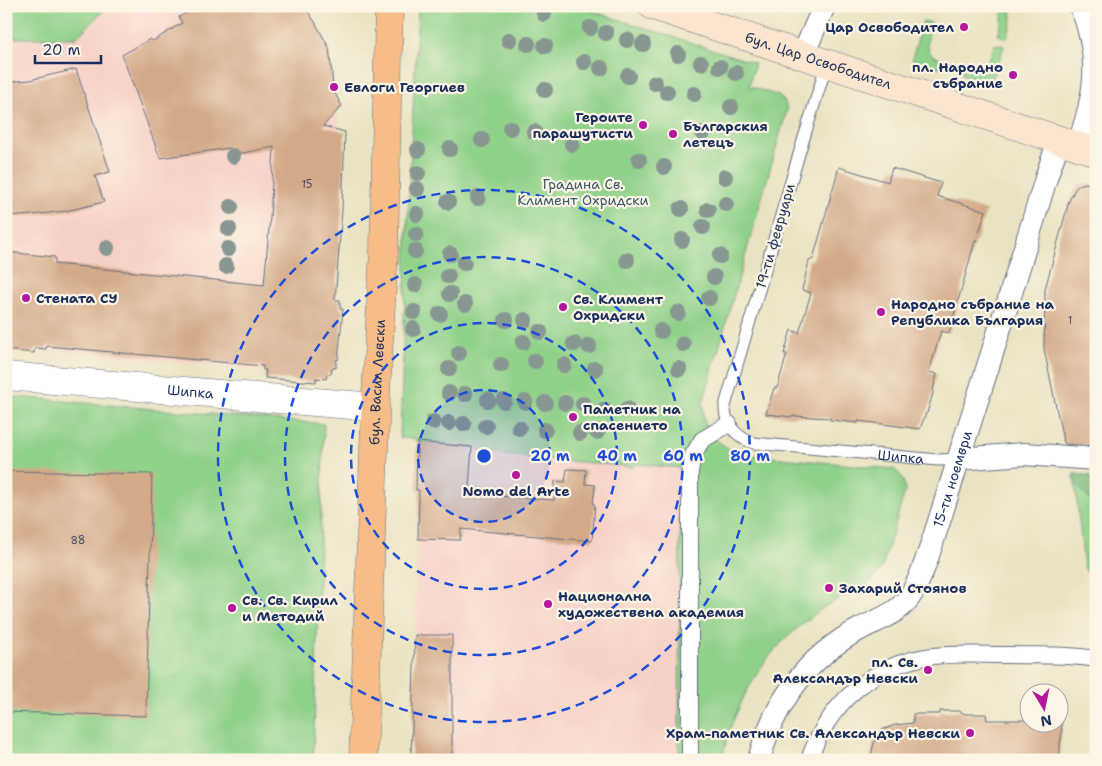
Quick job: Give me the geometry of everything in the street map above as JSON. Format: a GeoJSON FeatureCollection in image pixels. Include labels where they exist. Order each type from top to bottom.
{"type":"FeatureCollection","features":[{"type":"Feature","properties":{"kind":"main road","name":"бул. Васил Левски"},"geometry":{"type":"LineString","coordinates":[[363,760],[368,571],[384,250],[389,6]]}},
{"type":"Feature","properties":{"kind":"main road","name":"бул. Цар Освободител"},"geometry":{"type":"LineString","coordinates":[[653,6],[1078,146]]}},
{"type":"Feature","properties":{"kind":"street","name":"15-ти ноември"},"geometry":{"type":"LineString","coordinates":[[759,760],[775,715],[803,673],[838,642],[860,628],[892,614],[912,594],[922,572],[1047,175],[1078,146],[1092,102],[1096,75],[1094,45],[1081,6]]}},
{"type":"Feature","properties":{"kind":"street"},"geometry":{"type":"LineString","coordinates":[[815,59],[822,11]]}},
{"type":"Feature","properties":{"kind":"street","name":"Шипка"},"geometry":{"type":"LineString","coordinates":[[6,376],[375,407]]}},
{"type":"Feature","properties":{"kind":"street"},"geometry":{"type":"LineString","coordinates":[[690,760],[690,471],[693,454],[702,440],[727,418]]}},
{"type":"Feature","properties":{"kind":"street","name":"Шипка"},"geometry":{"type":"LineString","coordinates":[[959,459],[1024,454],[1096,459]]}},
{"type":"Feature","properties":{"kind":"street"},"geometry":{"type":"LineString","coordinates":[[809,760],[815,744],[834,710],[847,696],[868,680],[896,665],[923,657],[953,655],[1067,656],[1096,659]]}},
{"type":"Feature","properties":{"kind":"lane","name":"19-ти февруари"},"geometry":{"type":"LineString","coordinates":[[727,418],[725,406],[794,172],[815,59]]}},
{"type":"Feature","properties":{"kind":"lane","name":"Шипка"},"geometry":{"type":"LineString","coordinates":[[727,418],[736,434],[744,440],[753,443],[938,460],[959,459]]}},
{"type":"Feature","properties":{"kind":"shaded area"},"geometry":{"type":"Polygon","coordinates":[[[6,6],[307,6],[308,12],[329,48],[333,90],[342,106],[337,112],[342,210],[335,299],[340,300],[340,308],[343,309],[338,360],[336,360],[336,368],[332,368],[331,374],[327,374],[326,379],[316,378],[316,382],[265,378],[265,370],[35,348],[34,353],[6,350],[6,6]]]}},
{"type":"Feature","properties":{"kind":"shaded area","name":"Национална художествена академия"},"geometry":{"type":"Polygon","coordinates":[[[417,442],[472,447],[477,448],[483,453],[632,467],[636,464],[681,468],[679,756],[411,759],[419,490],[416,490],[417,442]]]}},
{"type":"Feature","properties":{"kind":"green space"},"geometry":{"type":"Polygon","coordinates":[[[6,6],[108,6],[76,38],[6,38],[6,6]]]}},
{"type":"Feature","properties":{"kind":"green space","name":"Градина Св. Климент Охридски"},"geometry":{"type":"Polygon","coordinates":[[[418,6],[576,6],[755,63],[749,86],[779,96],[785,102],[787,110],[703,403],[704,419],[709,431],[718,441],[729,449],[741,454],[894,469],[902,479],[905,491],[882,568],[866,586],[849,593],[823,608],[802,624],[766,660],[742,700],[728,733],[723,756],[679,756],[680,468],[636,464],[633,467],[483,453],[477,448],[417,442],[417,439],[400,438],[418,6]]]}},
{"type":"Feature","properties":{"kind":"green space"},"geometry":{"type":"Polygon","coordinates":[[[999,6],[1010,6],[1012,14],[1012,22],[1007,38],[998,35],[1002,17],[999,6]]]}},
{"type":"Feature","properties":{"kind":"green space"},"geometry":{"type":"Polygon","coordinates":[[[923,21],[932,23],[927,46],[932,54],[944,60],[941,68],[912,59],[923,21]]]}},
{"type":"Feature","properties":{"kind":"green space"},"geometry":{"type":"Polygon","coordinates":[[[995,44],[1004,46],[991,84],[962,74],[964,67],[977,69],[986,64],[995,44]]]}},
{"type":"Feature","properties":{"kind":"green space"},"geometry":{"type":"Polygon","coordinates":[[[6,396],[324,424],[313,760],[6,760],[6,396]]]}},
{"type":"Feature","properties":{"kind":"green space"},"geometry":{"type":"Polygon","coordinates":[[[1074,474],[1096,476],[1096,573],[1087,572],[1084,567],[1074,474]]]}},
{"type":"Feature","properties":{"kind":"green space"},"geometry":{"type":"Polygon","coordinates":[[[1074,474],[1096,476],[1096,506],[1075,483],[1074,474]]]}},
{"type":"Feature","properties":{"kind":"building"},"geometry":{"type":"Polygon","coordinates":[[[199,6],[304,6],[329,48],[333,90],[342,106],[323,126],[345,132],[342,210],[335,300],[340,300],[340,309],[343,309],[336,368],[332,368],[331,374],[327,374],[326,379],[316,378],[316,382],[265,378],[266,370],[263,370],[263,366],[47,346],[46,349],[35,348],[34,353],[6,350],[6,252],[55,257],[55,264],[264,285],[274,147],[232,155],[230,148],[160,158],[122,55],[150,39],[153,41],[182,23],[179,17],[199,6]]]}},
{"type":"Feature","properties":{"kind":"building"},"geometry":{"type":"Polygon","coordinates":[[[76,69],[110,172],[95,176],[104,202],[66,211],[22,216],[6,215],[6,82],[30,80],[76,69]]]}},
{"type":"Feature","properties":{"kind":"building","name":"Народно събрание на Република България"},"geometry":{"type":"Polygon","coordinates":[[[839,167],[888,182],[892,168],[941,183],[937,196],[986,211],[975,241],[949,333],[941,331],[929,372],[937,374],[934,390],[920,429],[858,421],[858,423],[830,420],[830,418],[766,414],[774,388],[777,388],[787,354],[784,354],[791,330],[799,333],[811,293],[802,290],[809,261],[813,259],[839,167]]]}},
{"type":"Feature","properties":{"kind":"building"},"geometry":{"type":"Polygon","coordinates":[[[1085,183],[1096,185],[1096,446],[1065,444],[1044,349],[1045,289],[1069,201],[1075,189],[1085,183]]]}},
{"type":"Feature","properties":{"kind":"building"},"geometry":{"type":"Polygon","coordinates":[[[417,442],[472,447],[469,488],[496,490],[496,496],[554,500],[555,481],[565,482],[567,469],[586,470],[585,484],[595,485],[592,541],[461,529],[460,540],[418,539],[419,490],[416,490],[417,442]]]}},
{"type":"Feature","properties":{"kind":"building"},"geometry":{"type":"Polygon","coordinates":[[[6,471],[152,474],[146,716],[6,712],[6,471]]]}},
{"type":"Feature","properties":{"kind":"building"},"geometry":{"type":"Polygon","coordinates":[[[415,635],[452,635],[452,759],[411,759],[415,635]]]}},
{"type":"Feature","properties":{"kind":"building","name":"Храм-паметник Св. Александър Невски"},"geometry":{"type":"Polygon","coordinates":[[[940,711],[959,711],[965,714],[986,714],[987,720],[1020,720],[1020,734],[1061,734],[1060,760],[870,760],[875,738],[882,730],[895,725],[913,723],[913,714],[940,714],[940,711]]]}},
{"type":"Feature","properties":{"kind":"place","name":"Цар Освободител"},"geometry":{"type":"Point","coordinates":[964,27]}},
{"type":"Feature","properties":{"kind":"place","name":"пл. Народно събрание"},"geometry":{"type":"Point","coordinates":[1013,75]}},
{"type":"Feature","properties":{"kind":"place","name":"Евлоги Георгиев"},"geometry":{"type":"Point","coordinates":[334,87]}},
{"type":"Feature","properties":{"kind":"place","name":"Героите парашутисти"},"geometry":{"type":"Point","coordinates":[643,125]}},
{"type":"Feature","properties":{"kind":"place","name":"Българския летецъ"},"geometry":{"type":"Point","coordinates":[673,134]}},
{"type":"Feature","properties":{"kind":"place","name":"Стената СУ"},"geometry":{"type":"Point","coordinates":[26,298]}},
{"type":"Feature","properties":{"kind":"place","name":"Св. Климент Охридски"},"geometry":{"type":"Point","coordinates":[563,307]}},
{"type":"Feature","properties":{"kind":"place","name":"Народно събрание на Република България"},"geometry":{"type":"Point","coordinates":[881,312]}},
{"type":"Feature","properties":{"kind":"place","name":"Паметник на спасението"},"geometry":{"type":"Point","coordinates":[573,417]}},
{"type":"Feature","properties":{"kind":"place","name":"Nomo del Arte"},"geometry":{"type":"Point","coordinates":[516,475]}},
{"type":"Feature","properties":{"kind":"place","name":"Захарий Стоянов"},"geometry":{"type":"Point","coordinates":[829,588]}},
{"type":"Feature","properties":{"kind":"place","name":"Национална художествена академия"},"geometry":{"type":"Point","coordinates":[548,604]}},
{"type":"Feature","properties":{"kind":"place","name":"Св. Св. Кирил и Методий"},"geometry":{"type":"Point","coordinates":[232,608]}},
{"type":"Feature","properties":{"kind":"place","name":"пл. Св. Александър Невски"},"geometry":{"type":"Point","coordinates":[928,670]}},
{"type":"Feature","properties":{"kind":"place","name":"Храм-паметник Св. Александър Невски"},"geometry":{"type":"Point","coordinates":[970,733]}}]}
